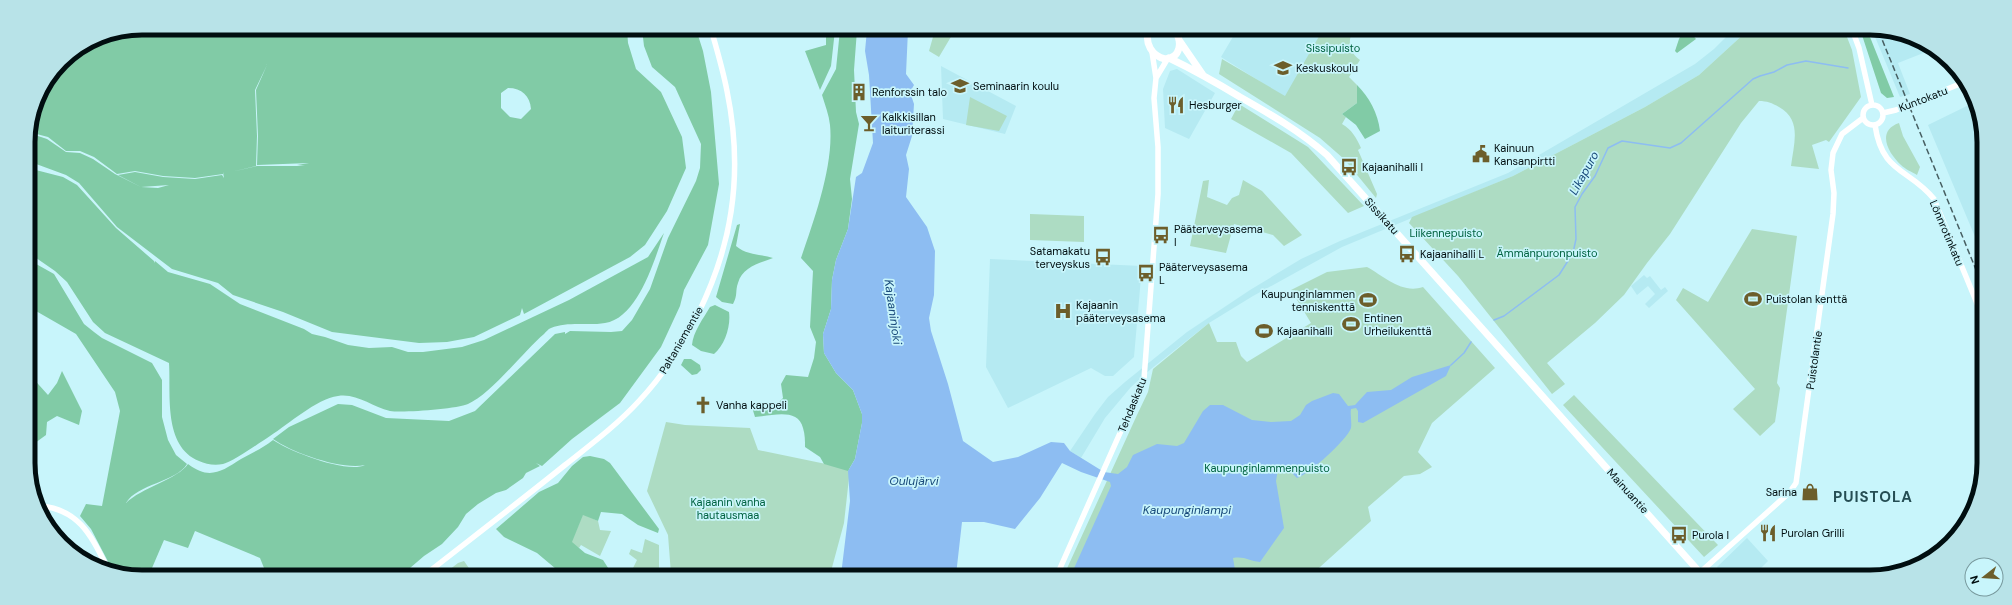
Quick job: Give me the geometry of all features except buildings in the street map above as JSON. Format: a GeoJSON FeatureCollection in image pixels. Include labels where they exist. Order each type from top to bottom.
{"type":"FeatureCollection","features":[{"type":"Feature","properties":{"kind":"main road"},"geometry":{"type":"LineString","coordinates":[[1148,35],[1147,41],[1152,52]]}},
{"type":"Feature","properties":{"kind":"main road","name":"Sissikatu"},"geometry":{"type":"LineString","coordinates":[[1176,35],[1203,75]]}},
{"type":"Feature","properties":{"kind":"main road"},"geometry":{"type":"LineString","coordinates":[[1169,58],[1178,51],[1179,40]]}},
{"type":"Feature","properties":{"kind":"main road","name":"Sissikatu"},"geometry":{"type":"LineString","coordinates":[[1152,52],[1162,58],[1169,58],[1203,75],[1299,132],[1327,155],[1552,405]]}},
{"type":"Feature","properties":{"kind":"main road","name":"Mainuantie"},"geometry":{"type":"LineString","coordinates":[[1552,405],[1696,570]]}},
{"type":"Feature","properties":{"kind":"street","name":"Paltaniementie"},"geometry":{"type":"LineString","coordinates":[[431,570],[617,422],[654,384],[668,365],[691,326],[707,291],[723,247],[731,213],[733,191],[733,134],[727,91],[713,35]]}},
{"type":"Feature","properties":{"kind":"street"},"geometry":{"type":"LineString","coordinates":[[1854,35],[1859,48],[1872,105]]}},
{"type":"Feature","properties":{"kind":"street","name":"Tehdaskatu"},"geometry":{"type":"LineString","coordinates":[[1059,570],[1144,379],[1158,194],[1158,147],[1154,98],[1156,78],[1152,52]]}},
{"type":"Feature","properties":{"kind":"street","name":"Tehdaskatu"},"geometry":{"type":"LineString","coordinates":[[1156,78],[1169,58]]}},
{"type":"Feature","properties":{"kind":"street","name":"Kuntokatu"},"geometry":{"type":"LineString","coordinates":[[1883,113],[1896,110],[1960,85]]}},
{"type":"Feature","properties":{"kind":"street"},"geometry":{"type":"LineString","coordinates":[[1872,105],[1879,107],[1883,113],[1882,119],[1875,125],[1866,123],[1863,118],[1864,109],[1872,105]]}},
{"type":"Feature","properties":{"kind":"street","name":"Puistolantie"},"geometry":{"type":"LineString","coordinates":[[1705,570],[1789,493],[1796,483],[1833,214],[1834,192],[1831,159],[1834,148],[1842,134],[1863,118]]}},
{"type":"Feature","properties":{"kind":"street","name":"Lönnrotinkatu"},"geometry":{"type":"LineString","coordinates":[[1875,125],[1878,139],[1891,164],[1927,191],[1934,199],[1977,303]]}},
{"type":"Feature","properties":{"kind":"street"},"geometry":{"type":"LineString","coordinates":[[45,507],[61,510],[76,520],[86,530],[105,563]]}},
{"type":"Feature","properties":{"kind":"shaded area","name":"Keskuskoulu"},"geometry":{"type":"Polygon","coordinates":[[[1234,35],[1320,35],[1312,50],[1318,57],[1285,97],[1221,57],[1234,35]]]}},
{"type":"Feature","properties":{"kind":"shaded area"},"geometry":{"type":"Polygon","coordinates":[[[1728,35],[1743,35],[1699,75],[1645,107],[1513,176],[1342,247],[1253,296],[1209,323],[1151,369],[1131,387],[1105,418],[1081,458],[1070,451],[1108,397],[1187,332],[1250,290],[1301,259],[1340,241],[1508,173],[1695,64],[1714,49],[1728,35]]]}},
{"type":"Feature","properties":{"kind":"shaded area"},"geometry":{"type":"Polygon","coordinates":[[[1874,35],[1898,39],[1911,43],[1927,51],[1898,63],[1910,94],[1900,97],[1874,35]]]}},
{"type":"Feature","properties":{"kind":"shaded area","name":"Seminaarin koulu"},"geometry":{"type":"Polygon","coordinates":[[[941,66],[1016,106],[1005,134],[943,119],[941,66]]]}},
{"type":"Feature","properties":{"kind":"shaded area"},"geometry":{"type":"Polygon","coordinates":[[[1177,69],[1215,93],[1189,139],[1165,128],[1163,89],[1170,71],[1177,69]]]}},
{"type":"Feature","properties":{"kind":"shaded area"},"geometry":{"type":"Polygon","coordinates":[[[1970,105],[1975,121],[1977,135],[1977,241],[1928,125],[1970,105]]]}},
{"type":"Feature","properties":{"kind":"shaded area","name":"Kajaanin pääterveysasema"},"geometry":{"type":"Polygon","coordinates":[[[990,259],[1142,266],[1134,357],[1113,376],[1105,376],[1091,368],[1008,408],[986,367],[990,259]]]}},
{"type":"Feature","properties":{"kind":"shaded area"},"geometry":{"type":"Polygon","coordinates":[[[1644,275],[1647,278],[1650,276],[1661,290],[1665,287],[1668,291],[1649,308],[1645,304],[1655,294],[1648,286],[1637,295],[1631,286],[1644,275]]]}},
{"type":"Feature","properties":{"kind":"shaded area"},"geometry":{"type":"Polygon","coordinates":[[[1747,538],[1768,561],[1759,570],[1719,570],[1717,567],[1747,538]]]}},
{"type":"Feature","properties":{"kind":"green space"},"geometry":{"type":"Polygon","coordinates":[[[142,35],[627,35],[628,43],[636,69],[661,92],[682,137],[686,168],[667,211],[645,245],[630,257],[524,314],[522,308],[520,315],[474,337],[447,342],[419,343],[332,332],[283,312],[233,295],[218,283],[172,269],[117,227],[79,183],[66,175],[35,164],[35,135],[47,139],[66,152],[80,153],[93,159],[115,174],[141,187],[118,175],[135,172],[163,177],[195,179],[222,175],[224,178],[223,172],[223,174],[195,178],[163,176],[135,171],[117,174],[94,157],[80,151],[66,151],[48,137],[35,134],[43,101],[49,88],[66,66],[88,49],[114,39],[142,35]],[[267,65],[255,90],[257,136],[256,166],[231,172],[257,166],[305,166],[297,165],[309,163],[257,165],[258,136],[256,90],[267,65]],[[508,88],[501,93],[501,108],[510,117],[521,119],[531,109],[529,100],[521,91],[508,88]],[[169,185],[141,187],[158,188],[169,185]]]}},
{"type":"Feature","properties":{"kind":"green space"},"geometry":{"type":"Polygon","coordinates":[[[643,35],[698,35],[703,51],[711,92],[719,184],[708,245],[684,290],[680,306],[661,347],[620,403],[572,439],[542,466],[536,463],[540,466],[526,473],[523,478],[506,490],[496,493],[478,504],[466,514],[458,527],[442,544],[424,556],[408,570],[265,570],[260,558],[195,531],[188,548],[164,540],[152,568],[156,570],[128,569],[110,565],[91,529],[80,516],[86,504],[102,506],[120,411],[115,392],[76,334],[35,310],[35,263],[54,274],[84,324],[102,338],[152,363],[162,380],[162,417],[168,440],[176,455],[187,464],[183,469],[188,464],[202,472],[209,473],[221,471],[273,440],[292,450],[273,439],[289,427],[338,404],[352,405],[386,418],[449,421],[475,411],[555,334],[565,332],[565,334],[570,331],[622,331],[632,320],[650,289],[668,238],[696,181],[700,168],[701,144],[675,87],[652,67],[644,46],[643,35]],[[292,450],[304,455],[318,460],[332,464],[357,467],[365,465],[355,466],[331,463],[292,450]],[[179,472],[139,491],[126,503],[141,493],[179,472]]]}},
{"type":"Feature","properties":{"kind":"green space"},"geometry":{"type":"Polygon","coordinates":[[[826,35],[834,35],[831,66],[820,90],[805,51],[826,45],[826,35]]]}},
{"type":"Feature","properties":{"kind":"green space"},"geometry":{"type":"Polygon","coordinates":[[[839,35],[857,35],[854,70],[856,112],[859,124],[850,179],[852,199],[848,229],[836,260],[832,280],[831,309],[823,334],[824,353],[836,373],[853,390],[862,414],[862,423],[855,459],[848,471],[824,464],[820,457],[805,447],[805,435],[803,428],[800,421],[796,417],[783,414],[755,417],[751,404],[767,402],[778,403],[783,398],[781,384],[786,375],[808,377],[814,358],[816,342],[810,327],[813,271],[801,258],[812,227],[826,175],[829,157],[830,125],[822,95],[836,69],[839,35]]]}},
{"type":"Feature","properties":{"kind":"green space"},"geometry":{"type":"Polygon","coordinates":[[[934,35],[952,35],[939,57],[929,51],[934,35]]]}},
{"type":"Feature","properties":{"kind":"green space","name":"Sissipuisto"},"geometry":{"type":"Polygon","coordinates":[[[1320,35],[1351,35],[1350,47],[1356,57],[1360,60],[1349,77],[1357,85],[1357,103],[1342,114],[1346,117],[1342,124],[1353,134],[1361,148],[1358,150],[1377,194],[1376,198],[1344,159],[1320,138],[1219,74],[1222,59],[1285,96],[1320,35]]]}},
{"type":"Feature","properties":{"kind":"green space"},"geometry":{"type":"Polygon","coordinates":[[[1681,35],[1692,35],[1696,39],[1677,53],[1675,51],[1681,35]]]}},
{"type":"Feature","properties":{"kind":"green space","name":"Ämmänpuronpuisto"},"geometry":{"type":"Polygon","coordinates":[[[1743,35],[1846,35],[1852,50],[1861,97],[1829,142],[1826,140],[1812,145],[1819,169],[1791,166],[1795,133],[1791,118],[1786,112],[1772,103],[1759,101],[1741,123],[1670,234],[1624,295],[1595,323],[1547,363],[1565,384],[1552,394],[1458,276],[1409,223],[1412,217],[1513,176],[1645,107],[1699,75],[1743,35]]]}},
{"type":"Feature","properties":{"kind":"green space"},"geometry":{"type":"Polygon","coordinates":[[[1862,35],[1869,35],[1894,97],[1887,98],[1881,93],[1862,35]]]}},
{"type":"Feature","properties":{"kind":"green space"},"geometry":{"type":"Polygon","coordinates":[[[1357,85],[1372,106],[1379,124],[1380,131],[1365,139],[1356,125],[1342,114],[1357,103],[1357,85]]]}},
{"type":"Feature","properties":{"kind":"green space"},"geometry":{"type":"Polygon","coordinates":[[[970,97],[1007,116],[999,131],[966,125],[970,97]]]}},
{"type":"Feature","properties":{"kind":"green space"},"geometry":{"type":"Polygon","coordinates":[[[1239,104],[1308,147],[1364,206],[1348,213],[1291,153],[1231,119],[1239,104]]]}},
{"type":"Feature","properties":{"kind":"green space"},"geometry":{"type":"Polygon","coordinates":[[[1899,123],[1903,136],[1920,167],[1917,175],[1896,160],[1886,142],[1888,131],[1899,123]]]}},
{"type":"Feature","properties":{"kind":"green space"},"geometry":{"type":"Polygon","coordinates":[[[35,170],[63,177],[77,185],[116,228],[154,261],[154,263],[155,261],[168,272],[210,284],[240,304],[304,329],[312,334],[348,345],[369,348],[392,347],[408,352],[423,352],[462,347],[484,340],[569,300],[648,257],[664,233],[643,287],[636,300],[627,311],[617,319],[605,323],[571,324],[550,328],[486,392],[468,404],[441,409],[390,411],[358,398],[338,396],[330,398],[312,407],[246,452],[227,463],[220,465],[207,464],[199,461],[187,454],[179,444],[174,432],[171,418],[169,363],[105,333],[93,322],[67,282],[55,271],[35,257],[35,170]]]}},
{"type":"Feature","properties":{"kind":"green space"},"geometry":{"type":"Polygon","coordinates":[[[1209,180],[1207,197],[1227,205],[1232,198],[1239,195],[1243,180],[1262,191],[1302,235],[1284,246],[1273,235],[1234,224],[1226,253],[1190,246],[1203,181],[1209,180]]]}},
{"type":"Feature","properties":{"kind":"green space"},"geometry":{"type":"Polygon","coordinates":[[[1030,214],[1084,216],[1084,242],[1030,240],[1030,214]]]}},
{"type":"Feature","properties":{"kind":"green space"},"geometry":{"type":"Polygon","coordinates":[[[740,224],[736,246],[749,253],[773,258],[752,266],[743,273],[738,283],[733,304],[722,302],[716,297],[737,225],[740,224]]]}},
{"type":"Feature","properties":{"kind":"green space"},"geometry":{"type":"Polygon","coordinates":[[[1752,229],[1797,236],[1777,383],[1780,388],[1775,422],[1760,436],[1733,409],[1755,389],[1676,300],[1683,288],[1708,302],[1752,229]]]}},
{"type":"Feature","properties":{"kind":"green space","name":"Kaupunginlammenpuisto"},"geometry":{"type":"Polygon","coordinates":[[[1367,267],[1387,280],[1401,286],[1415,289],[1423,287],[1495,368],[1432,423],[1418,452],[1432,467],[1420,474],[1404,476],[1368,507],[1371,521],[1317,570],[1066,570],[1148,392],[1153,369],[1209,323],[1217,342],[1236,342],[1241,356],[1247,362],[1311,323],[1291,290],[1327,272],[1367,267]]]}},
{"type":"Feature","properties":{"kind":"green space"},"geometry":{"type":"Polygon","coordinates":[[[715,305],[729,312],[729,323],[724,340],[714,354],[701,351],[692,345],[694,335],[699,326],[710,307],[715,305]]]}},
{"type":"Feature","properties":{"kind":"green space"},"geometry":{"type":"Polygon","coordinates":[[[684,359],[691,359],[700,365],[701,370],[697,374],[692,375],[681,365],[684,359]]]}},
{"type":"Feature","properties":{"kind":"green space"},"geometry":{"type":"Polygon","coordinates":[[[62,371],[82,411],[79,425],[57,416],[47,422],[46,435],[35,443],[35,381],[48,395],[57,383],[62,371]]]}},
{"type":"Feature","properties":{"kind":"green space"},"geometry":{"type":"Polygon","coordinates":[[[1574,395],[1718,545],[1704,557],[1563,405],[1574,395]]]}},
{"type":"Feature","properties":{"kind":"green space","name":"Kajaanin vanha hautausmaa"},"geometry":{"type":"Polygon","coordinates":[[[666,422],[685,425],[750,428],[758,450],[850,469],[844,523],[831,570],[671,570],[668,535],[647,491],[666,422]]]}},
{"type":"Feature","properties":{"kind":"green space"},"geometry":{"type":"Polygon","coordinates":[[[590,456],[604,459],[610,463],[659,529],[658,533],[638,525],[622,514],[601,512],[598,521],[583,515],[572,542],[585,553],[603,560],[609,570],[557,570],[537,553],[504,537],[496,529],[539,492],[558,483],[572,466],[583,457],[590,456]]]}},
{"type":"Feature","properties":{"kind":"green space"},"geometry":{"type":"Polygon","coordinates":[[[583,514],[598,521],[600,530],[611,531],[600,556],[581,545],[579,548],[571,543],[583,514]]]}},
{"type":"Feature","properties":{"kind":"green space"},"geometry":{"type":"Polygon","coordinates":[[[645,539],[659,545],[659,570],[632,570],[637,560],[629,554],[631,549],[642,553],[645,539]]]}},
{"type":"Feature","properties":{"kind":"green space"},"geometry":{"type":"Polygon","coordinates":[[[464,561],[470,570],[449,570],[458,563],[464,561]]]}},
{"type":"Feature","properties":{"kind":"water","name":"Oulujärvi"},"geometry":{"type":"Polygon","coordinates":[[[867,35],[908,35],[906,74],[914,85],[910,92],[914,104],[912,136],[906,155],[909,169],[906,197],[927,227],[935,251],[934,295],[929,318],[931,331],[948,384],[963,441],[993,462],[1018,457],[1051,442],[1064,443],[1070,451],[1104,472],[1118,474],[1127,467],[1133,455],[1157,444],[1177,446],[1184,443],[1203,411],[1210,405],[1223,405],[1252,420],[1271,422],[1291,421],[1300,415],[1306,405],[1312,401],[1333,393],[1339,394],[1348,406],[1355,405],[1367,392],[1391,390],[1412,377],[1451,365],[1446,376],[1363,423],[1358,422],[1358,411],[1356,408],[1351,409],[1351,428],[1343,440],[1327,456],[1303,475],[1297,478],[1286,467],[1278,469],[1276,481],[1284,528],[1260,562],[1233,558],[1235,570],[1073,570],[1111,486],[1110,482],[1081,472],[1062,463],[1040,498],[1015,529],[984,522],[962,522],[957,570],[842,570],[850,501],[848,471],[855,459],[862,423],[862,414],[853,390],[836,373],[824,353],[823,334],[831,309],[832,280],[836,260],[848,229],[856,177],[862,173],[873,143],[869,75],[865,51],[867,35]]]}},
{"type":"Feature","properties":{"kind":"waterway","name":"Likapuro"},"geometry":{"type":"LineString","coordinates":[[1494,320],[1504,316],[1559,275],[1573,253],[1576,239],[1575,207],[1595,176],[1608,148],[1622,141],[1670,148],[1681,143],[1753,79],[1774,72],[1787,65],[1806,61],[1848,68]]}},
{"type":"Feature","properties":{"kind":"waterway"},"geometry":{"type":"LineString","coordinates":[[1451,365],[1464,353],[1471,342]]}},
{"type":"Feature","properties":{"kind":"railway"},"geometry":{"type":"LineString","coordinates":[[1881,36],[1977,272]]}},
{"type":"Feature","properties":{"kind":"place","name":"Keskuskoulu"},"geometry":{"type":"Point","coordinates":[1283,68]}},
{"type":"Feature","properties":{"kind":"place","name":"Seminaarin koulu"},"geometry":{"type":"Point","coordinates":[960,86]}},
{"type":"Feature","properties":{"kind":"place","name":"Renforssin talo"},"geometry":{"type":"Point","coordinates":[859,92]}},
{"type":"Feature","properties":{"kind":"place","name":"Hesburger"},"geometry":{"type":"Point","coordinates":[1176,105]}},
{"type":"Feature","properties":{"kind":"place","name":"Kalkkisillan laituriterassi"},"geometry":{"type":"Point","coordinates":[869,123]}},
{"type":"Feature","properties":{"kind":"place","name":"Kainuun Kansanpirtti"},"geometry":{"type":"Point","coordinates":[1481,154]}},
{"type":"Feature","properties":{"kind":"place","name":"Kajaanihalli I"},"geometry":{"type":"Point","coordinates":[1349,167]}},
{"type":"Feature","properties":{"kind":"place","name":"Pääterveysasema I"},"geometry":{"type":"Point","coordinates":[1161,235]}},
{"type":"Feature","properties":{"kind":"place","name":"Kajaanihalli L"},"geometry":{"type":"Point","coordinates":[1407,254]}},
{"type":"Feature","properties":{"kind":"place","name":"Satamakatu terveyskus"},"geometry":{"type":"Point","coordinates":[1103,257]}},
{"type":"Feature","properties":{"kind":"place","name":"Pääterveysasema L"},"geometry":{"type":"Point","coordinates":[1146,273]}},
{"type":"Feature","properties":{"kind":"place","name":"Puistolan kenttä"},"geometry":{"type":"Point","coordinates":[1753,299]}},
{"type":"Feature","properties":{"kind":"place","name":"Kaupunginlammen tenniskenttä"},"geometry":{"type":"Point","coordinates":[1368,300]}},
{"type":"Feature","properties":{"kind":"place","name":"Kajaanin pääterveysasema"},"geometry":{"type":"Point","coordinates":[1063,311]}},
{"type":"Feature","properties":{"kind":"place","name":"Entinen Urheilukenttä"},"geometry":{"type":"Point","coordinates":[1351,324]}},
{"type":"Feature","properties":{"kind":"place","name":"Kajaanihalli"},"geometry":{"type":"Point","coordinates":[1264,331]}},
{"type":"Feature","properties":{"kind":"place","name":"Vanha kappeli"},"geometry":{"type":"Point","coordinates":[703,405]}},
{"type":"Feature","properties":{"kind":"place","name":"Sarina"},"geometry":{"type":"Point","coordinates":[1810,492]}},
{"type":"Feature","properties":{"kind":"place","name":"Purolan Grilli"},"geometry":{"type":"Point","coordinates":[1768,533]}},
{"type":"Feature","properties":{"kind":"place","name":"Purola I"},"geometry":{"type":"Point","coordinates":[1679,535]}},
{"type":"Feature","properties":{"kind":"district","name":"PUISTOLA"},"geometry":{"type":"Point","coordinates":[1873,497]}},
{"type":"Feature","properties":{"kind":"park label","name":"Liikennepuisto"},"geometry":{"type":"Point","coordinates":[1446,233]}},
{"type":"Feature","properties":{"kind":"water label","name":"Kajaaninjoki"},"geometry":{"type":"Point","coordinates":[893,312]}},
{"type":"Feature","properties":{"kind":"water label","name":"Kaupunginlampi"},"geometry":{"type":"Point","coordinates":[1187,510]}}]}
